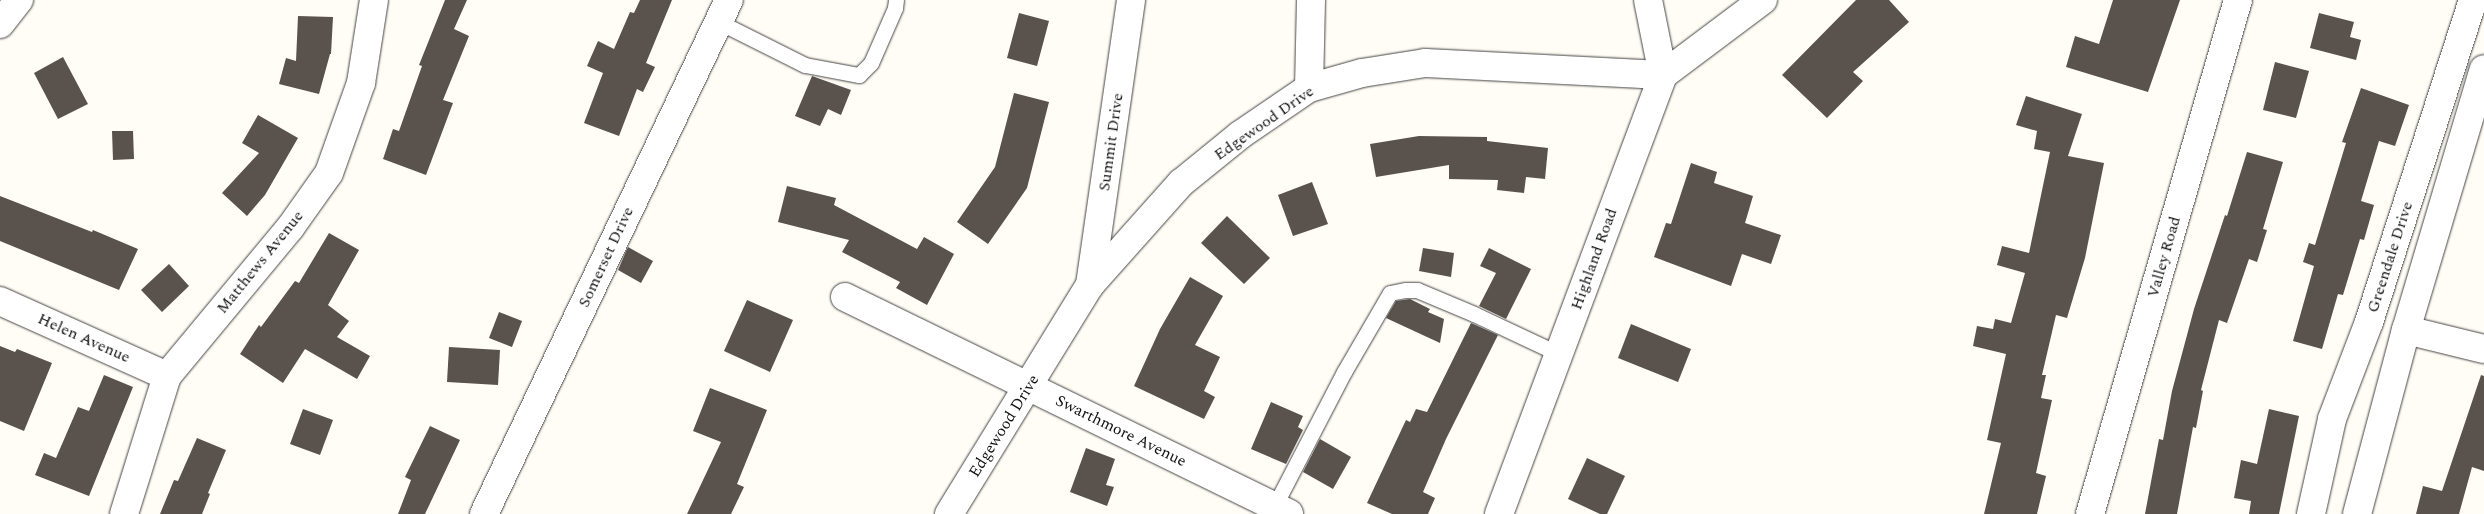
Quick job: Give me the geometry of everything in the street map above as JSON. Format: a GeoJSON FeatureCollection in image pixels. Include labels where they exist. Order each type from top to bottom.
{"type":"FeatureCollection","features":[{"type":"Feature","properties":{"kind":"street"},"geometry":{"type":"LineString","coordinates":[[0,24],[19,0]]}},
{"type":"Feature","properties":{"kind":"street","name":"Matthews Avenue"},"geometry":{"type":"LineString","coordinates":[[124,514],[167,376],[290,228],[329,173],[361,83],[374,0]]}},
{"type":"Feature","properties":{"kind":"street","name":"Summit Drive"},"geometry":{"type":"LineString","coordinates":[[1090,285],[1131,0]]}},
{"type":"Feature","properties":{"kind":"street"},"geometry":{"type":"LineString","coordinates":[[1309,88],[1311,0]]}},
{"type":"Feature","properties":{"kind":"street"},"geometry":{"type":"LineString","coordinates":[[1648,0],[1663,75],[1763,0]]}},
{"type":"Feature","properties":{"kind":"street","name":"Valley Road"},"geometry":{"type":"LineString","coordinates":[[2090,514],[2238,0]]}},
{"type":"Feature","properties":{"kind":"street","name":"Greendale Drive"},"geometry":{"type":"LineString","coordinates":[[2311,514],[2332,419],[2369,322],[2473,0]]}},
{"type":"Feature","properties":{"kind":"street","name":"Somerset Drive"},"geometry":{"type":"LineString","coordinates":[[484,514],[724,11]]}},
{"type":"Feature","properties":{"kind":"street","name":"Edgewood Drive"},"geometry":{"type":"LineString","coordinates":[[949,514],[1090,285],[1181,184],[1240,135],[1309,88],[1362,73],[1425,63],[1663,75]]}},
{"type":"Feature","properties":{"kind":"street"},"geometry":{"type":"LineString","coordinates":[[2357,514],[2406,330],[2484,70]]}},
{"type":"Feature","properties":{"kind":"street","name":"Highland Road"},"geometry":{"type":"LineString","coordinates":[[1499,514],[1663,75]]}},
{"type":"Feature","properties":{"kind":"street","name":"Swarthmore Avenue"},"geometry":{"type":"LineString","coordinates":[[845,297],[1282,510]]}},
{"type":"Feature","properties":{"kind":"street","name":"Helen Avenue"},"geometry":{"type":"LineString","coordinates":[[0,300],[167,376]]}},
{"type":"Feature","properties":{"kind":"street"},"geometry":{"type":"LineString","coordinates":[[2406,330],[2484,349]]}},
{"type":"Feature","properties":{"kind":"lane"},"geometry":{"type":"LineString","coordinates":[[724,11],[805,65],[858,75],[871,63],[895,8],[896,0]]}},
{"type":"Feature","properties":{"kind":"lane"},"geometry":{"type":"LineString","coordinates":[[1282,510],[1344,372],[1390,293],[1418,290],[1559,354]]}},
{"type":"Feature","properties":{"kind":"building"},"geometry":{"type":"Polygon","coordinates":[[[445,0],[467,0],[454,29],[469,36],[443,100],[453,103],[426,175],[383,159],[393,129],[399,131],[422,66],[419,65],[445,0]]]}},
{"type":"Feature","properties":{"kind":"building"},"geometry":{"type":"Polygon","coordinates":[[[640,0],[672,0],[646,63],[655,67],[643,92],[637,89],[619,136],[584,123],[603,73],[587,66],[598,41],[614,49],[630,12],[634,13],[640,0]]]}},
{"type":"Feature","properties":{"kind":"building"},"geometry":{"type":"Polygon","coordinates":[[[1856,0],[1889,0],[1909,22],[1853,72],[1863,81],[1827,118],[1782,75],[1856,0]]]}},
{"type":"Feature","properties":{"kind":"building"},"geometry":{"type":"Polygon","coordinates":[[[2113,0],[2180,0],[2148,92],[2066,67],[2075,36],[2099,44],[2113,0]]]}},
{"type":"Feature","properties":{"kind":"building"},"geometry":{"type":"Polygon","coordinates":[[[1019,13],[1049,21],[1037,66],[1007,58],[1019,13]]]}},
{"type":"Feature","properties":{"kind":"building"},"geometry":{"type":"Polygon","coordinates":[[[2319,13],[2354,22],[2350,37],[2361,40],[2356,60],[2310,48],[2319,13]]]}},
{"type":"Feature","properties":{"kind":"building"},"geometry":{"type":"Polygon","coordinates":[[[298,16],[333,17],[331,54],[319,94],[279,84],[286,58],[296,61],[298,16]]]}},
{"type":"Feature","properties":{"kind":"building"},"geometry":{"type":"Polygon","coordinates":[[[63,57],[88,104],[58,119],[34,73],[63,57]]]}},
{"type":"Feature","properties":{"kind":"building"},"geometry":{"type":"Polygon","coordinates":[[[2275,62],[2309,71],[2296,118],[2263,110],[2275,62]]]}},
{"type":"Feature","properties":{"kind":"building"},"geometry":{"type":"Polygon","coordinates":[[[812,76],[851,90],[841,115],[828,109],[820,126],[795,116],[812,76]]]}},
{"type":"Feature","properties":{"kind":"building"},"geometry":{"type":"Polygon","coordinates":[[[2361,88],[2409,105],[2395,146],[2379,141],[2361,201],[2374,205],[2364,240],[2360,239],[2343,295],[2338,294],[2322,349],[2293,341],[2314,266],[2303,262],[2309,243],[2315,245],[2346,143],[2342,142],[2361,88]]]}},
{"type":"Feature","properties":{"kind":"building"},"geometry":{"type":"Polygon","coordinates":[[[1014,93],[1049,102],[1027,188],[988,244],[957,222],[995,167],[1014,93]]]}},
{"type":"Feature","properties":{"kind":"building"},"geometry":{"type":"Polygon","coordinates":[[[2026,96],[2082,114],[2068,156],[2104,163],[2085,258],[2067,318],[2056,315],[2042,375],[2046,375],[2041,398],[2052,400],[2036,473],[2046,476],[2037,514],[1984,514],[2001,443],[1987,440],[2006,354],[1973,346],[1977,326],[1993,329],[1995,319],[2011,323],[2025,273],[1997,265],[2002,246],[2029,253],[2050,152],[2034,149],[2037,131],[2016,125],[2026,96]]]}},
{"type":"Feature","properties":{"kind":"building"},"geometry":{"type":"Polygon","coordinates":[[[258,115],[298,138],[265,195],[247,216],[222,193],[259,153],[242,143],[258,115]]]}},
{"type":"Feature","properties":{"kind":"building"},"geometry":{"type":"Polygon","coordinates":[[[112,131],[133,131],[134,159],[113,160],[112,131]]]}},
{"type":"Feature","properties":{"kind":"building"},"geometry":{"type":"Polygon","coordinates":[[[1419,136],[1487,137],[1487,141],[1548,148],[1545,179],[1526,177],[1524,193],[1497,190],[1498,180],[1449,179],[1449,165],[1376,177],[1370,144],[1419,136]]]}},
{"type":"Feature","properties":{"kind":"building"},"geometry":{"type":"Polygon","coordinates":[[[2247,152],[2283,162],[2263,229],[2267,230],[2257,262],[2249,259],[2227,323],[2219,320],[2201,390],[2203,391],[2196,428],[2193,427],[2177,514],[2145,514],[2159,439],[2163,440],[2172,391],[2194,309],[2225,215],[2227,216],[2247,152]]]}},
{"type":"Feature","properties":{"kind":"building"},"geometry":{"type":"Polygon","coordinates":[[[1691,163],[1717,172],[1714,183],[1753,196],[1745,223],[1781,235],[1771,264],[1742,254],[1731,286],[1654,257],[1666,223],[1671,224],[1691,163]]]}},
{"type":"Feature","properties":{"kind":"building"},"geometry":{"type":"Polygon","coordinates":[[[1312,182],[1328,224],[1293,236],[1278,195],[1312,182]]]}},
{"type":"Feature","properties":{"kind":"building"},"geometry":{"type":"Polygon","coordinates":[[[787,186],[836,198],[834,205],[917,249],[924,237],[954,254],[927,305],[896,288],[900,282],[842,252],[849,240],[778,222],[787,186]]]}},
{"type":"Feature","properties":{"kind":"building"},"geometry":{"type":"Polygon","coordinates":[[[0,196],[92,232],[93,230],[138,249],[119,290],[0,241],[0,196]]]}},
{"type":"Feature","properties":{"kind":"building"},"geometry":{"type":"Polygon","coordinates":[[[1227,216],[1270,258],[1244,284],[1201,243],[1227,216]]]}},
{"type":"Feature","properties":{"kind":"building"},"geometry":{"type":"Polygon","coordinates":[[[329,233],[359,250],[328,305],[349,321],[337,337],[370,356],[357,379],[305,349],[283,383],[240,354],[259,325],[261,327],[295,281],[299,283],[329,233]]]}},
{"type":"Feature","properties":{"kind":"building"},"geometry":{"type":"Polygon","coordinates":[[[628,247],[653,261],[641,283],[618,270],[628,247]]]}},
{"type":"Feature","properties":{"kind":"building"},"geometry":{"type":"Polygon","coordinates":[[[1423,248],[1454,253],[1451,277],[1419,271],[1423,248]]]}},
{"type":"Feature","properties":{"kind":"building"},"geometry":{"type":"Polygon","coordinates":[[[1489,248],[1531,269],[1506,319],[1479,306],[1496,273],[1480,266],[1489,248]]]}},
{"type":"Feature","properties":{"kind":"building"},"geometry":{"type":"Polygon","coordinates":[[[169,264],[189,286],[162,312],[141,290],[169,264]]]}},
{"type":"Feature","properties":{"kind":"building"},"geometry":{"type":"Polygon","coordinates":[[[1190,277],[1223,296],[1195,345],[1220,357],[1204,391],[1215,397],[1204,419],[1134,386],[1160,329],[1190,277]]]}},
{"type":"Feature","properties":{"kind":"building"},"geometry":{"type":"Polygon","coordinates":[[[1410,299],[1430,309],[1428,312],[1444,319],[1440,343],[1386,318],[1396,301],[1410,299]]]}},
{"type":"Feature","properties":{"kind":"building"},"geometry":{"type":"Polygon","coordinates":[[[747,300],[793,320],[770,372],[724,351],[747,300]]]}},
{"type":"Feature","properties":{"kind":"building"},"geometry":{"type":"Polygon","coordinates":[[[499,312],[522,321],[512,347],[489,338],[499,312]]]}},
{"type":"Feature","properties":{"kind":"building"},"geometry":{"type":"Polygon","coordinates":[[[1471,323],[1498,335],[1446,439],[1423,492],[1435,498],[1428,514],[1392,514],[1367,503],[1406,420],[1410,422],[1416,409],[1427,412],[1471,323]]]}},
{"type":"Feature","properties":{"kind":"building"},"geometry":{"type":"Polygon","coordinates":[[[1631,324],[1691,349],[1678,382],[1618,358],[1631,324]]]}},
{"type":"Feature","properties":{"kind":"building"},"geometry":{"type":"Polygon","coordinates":[[[0,346],[15,352],[17,349],[52,363],[24,431],[0,421],[0,346]]]}},
{"type":"Feature","properties":{"kind":"building"},"geometry":{"type":"Polygon","coordinates":[[[449,347],[500,350],[498,385],[447,382],[449,347]]]}},
{"type":"Feature","properties":{"kind":"building"},"geometry":{"type":"Polygon","coordinates":[[[104,375],[133,387],[89,496],[35,475],[44,453],[56,458],[78,407],[89,411],[104,375]]]}},
{"type":"Feature","properties":{"kind":"building"},"geometry":{"type":"Polygon","coordinates":[[[2481,375],[2484,376],[2484,471],[2472,467],[2459,514],[2416,514],[2423,486],[2442,491],[2481,375]]]}},
{"type":"Feature","properties":{"kind":"building"},"geometry":{"type":"Polygon","coordinates":[[[710,388],[767,410],[737,484],[744,487],[731,514],[687,514],[721,442],[693,431],[710,388]]]}},
{"type":"Feature","properties":{"kind":"building"},"geometry":{"type":"Polygon","coordinates":[[[1271,402],[1303,416],[1298,427],[1303,430],[1286,464],[1251,449],[1271,402]]]}},
{"type":"Feature","properties":{"kind":"building"},"geometry":{"type":"Polygon","coordinates":[[[303,409],[333,420],[320,455],[290,444],[303,409]]]}},
{"type":"Feature","properties":{"kind":"building"},"geometry":{"type":"Polygon","coordinates":[[[2269,409],[2299,416],[2279,514],[2249,514],[2251,501],[2234,498],[2241,460],[2257,464],[2269,409]]]}},
{"type":"Feature","properties":{"kind":"building"},"geometry":{"type":"Polygon","coordinates":[[[430,426],[460,440],[425,514],[398,514],[411,480],[405,477],[430,426]]]}},
{"type":"Feature","properties":{"kind":"building"},"geometry":{"type":"Polygon","coordinates":[[[197,438],[226,450],[208,493],[210,494],[202,514],[160,514],[174,480],[178,481],[197,438]]]}},
{"type":"Feature","properties":{"kind":"building"},"geometry":{"type":"Polygon","coordinates":[[[1320,439],[1351,457],[1333,489],[1303,472],[1320,439]]]}},
{"type":"Feature","properties":{"kind":"building"},"geometry":{"type":"Polygon","coordinates":[[[1086,448],[1115,459],[1106,485],[1114,487],[1107,506],[1070,492],[1086,448]]]}},
{"type":"Feature","properties":{"kind":"building"},"geometry":{"type":"Polygon","coordinates":[[[1587,458],[1625,476],[1607,514],[1600,514],[1568,499],[1587,458]]]}}]}
